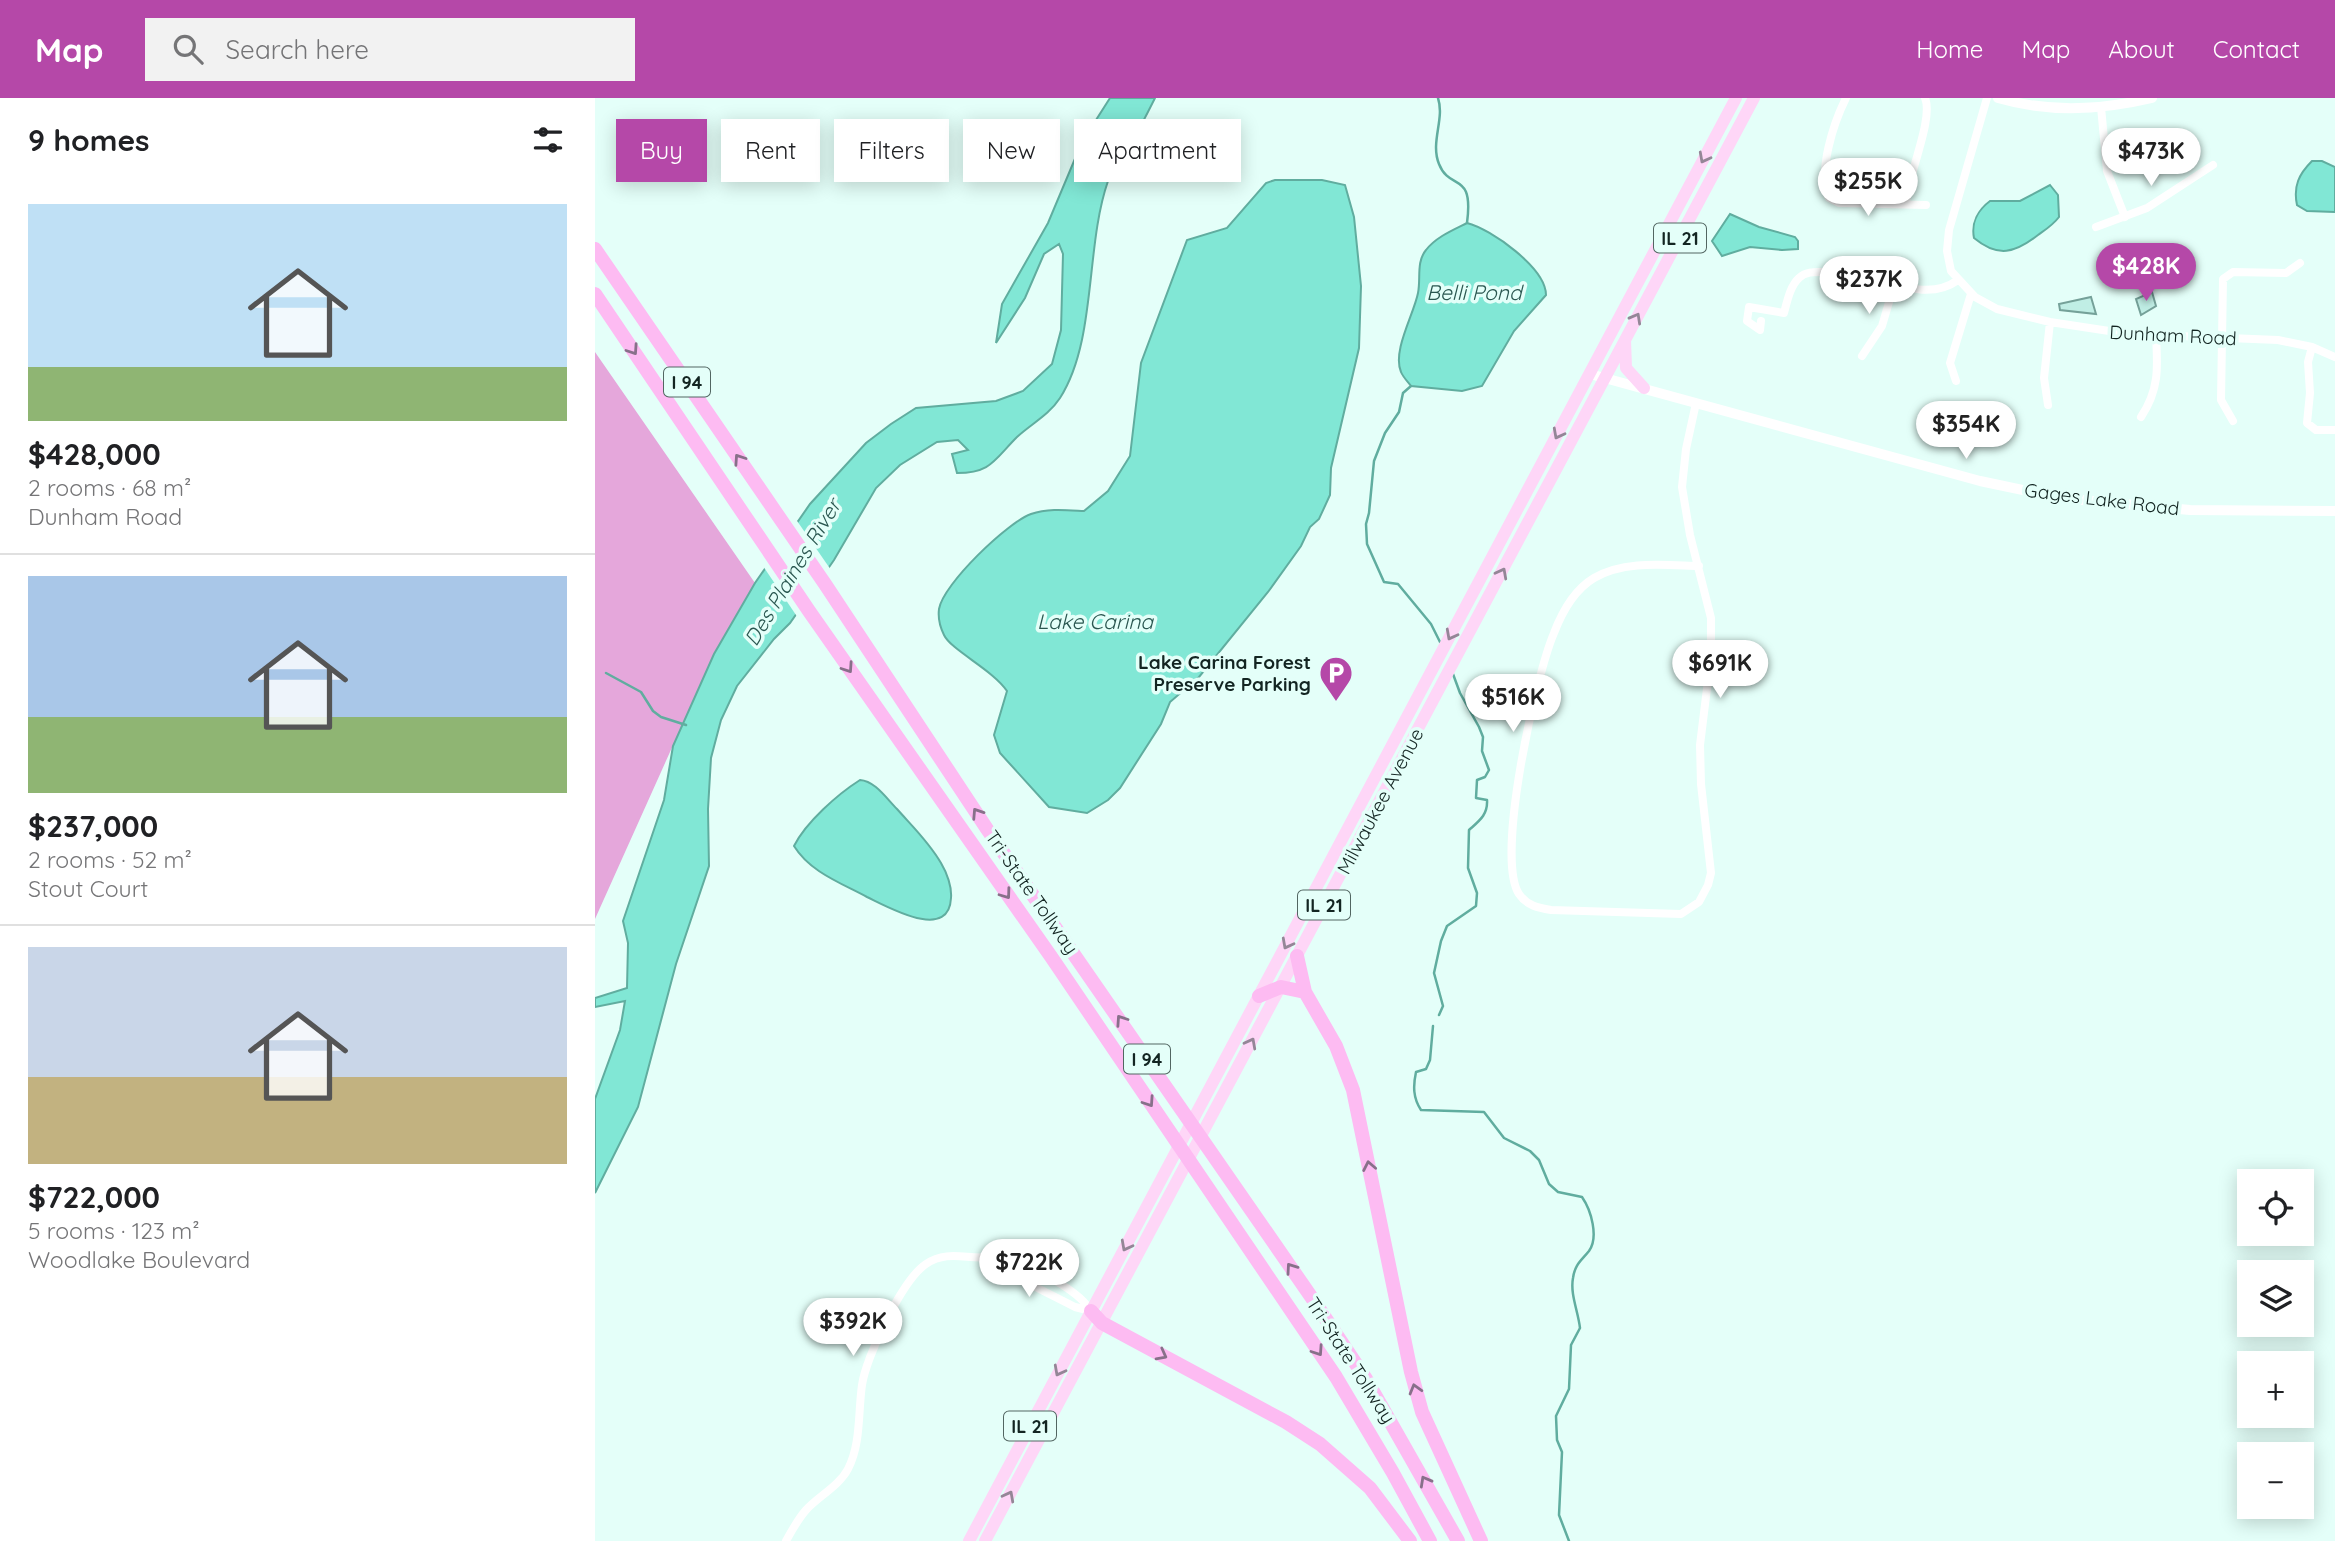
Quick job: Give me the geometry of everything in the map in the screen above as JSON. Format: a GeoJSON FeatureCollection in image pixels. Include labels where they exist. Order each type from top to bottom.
{"type":"FeatureCollection","features":[{"type":"Feature","properties":{"kind":"highway","name":"Tri-State Tollway"},"geometry":{"type":"LineString","coordinates":[[595,248],[825,584],[987,829],[1366,1379],[1458,1541]]}},
{"type":"Feature","properties":{"kind":"highway","name":"Tri-State Tollway"},"geometry":{"type":"LineString","coordinates":[[595,294],[809,611],[1052,958],[1336,1377],[1394,1473],[1430,1541]]}},
{"type":"Feature","properties":{"kind":"highway"},"geometry":{"type":"LineString","coordinates":[[1297,956],[1305,992],[1336,1046],[1353,1090],[1405,1347],[1422,1412],[1481,1541]]}},
{"type":"Feature","properties":{"kind":"highway"},"geometry":{"type":"LineString","coordinates":[[1259,996],[1281,987],[1305,992]]}},
{"type":"Feature","properties":{"kind":"highway"},"geometry":{"type":"LineString","coordinates":[[1091,1311],[1102,1323],[1286,1422],[1320,1444],[1370,1488],[1410,1541]]}},
{"type":"Feature","properties":{"kind":"main road","name":"Milwaukee Avenue"},"geometry":{"type":"LineString","coordinates":[[969,1541],[1259,996],[1597,376],[1736,98]]}},
{"type":"Feature","properties":{"kind":"main road","name":"Milwaukee Avenue"},"geometry":{"type":"LineString","coordinates":[[985,1541],[1557,470],[1597,376],[1625,339],[1754,98]]}},
{"type":"Feature","properties":{"kind":"main road"},"geometry":{"type":"LineString","coordinates":[[1625,339],[1626,368],[1644,388]]}},
{"type":"Feature","properties":{"kind":"street"},"geometry":{"type":"LineString","coordinates":[[1846,98],[1834,123],[1829,144],[1825,185],[1828,197],[1839,203],[1926,205]]}},
{"type":"Feature","properties":{"kind":"street"},"geometry":{"type":"LineString","coordinates":[[1906,204],[1907,186],[1927,116],[1925,98]]}},
{"type":"Feature","properties":{"kind":"street","name":"Dunham Road"},"geometry":{"type":"LineString","coordinates":[[1987,98],[1949,230],[1947,251],[1951,271],[1971,294],[1997,309],[2050,321],[2155,337],[2278,340],[2335,357]]}},
{"type":"Feature","properties":{"kind":"street"},"geometry":{"type":"LineString","coordinates":[[1998,98],[2052,108],[2101,107],[2153,98]]}},
{"type":"Feature","properties":{"kind":"street"},"geometry":{"type":"LineString","coordinates":[[2101,107],[2107,171],[2125,218]]}},
{"type":"Feature","properties":{"kind":"street"},"geometry":{"type":"LineString","coordinates":[[2096,227],[2147,208],[2213,165]]}},
{"type":"Feature","properties":{"kind":"street"},"geometry":{"type":"LineString","coordinates":[[2233,421],[2221,400],[2223,284],[2226,276],[2233,272],[2286,273],[2300,263]]}},
{"type":"Feature","properties":{"kind":"street"},"geometry":{"type":"LineString","coordinates":[[1761,321],[1761,330],[1747,321],[1749,307],[1784,313],[1792,288],[1798,279],[1808,273],[1847,274],[1931,290],[1946,288],[1958,280]]}},
{"type":"Feature","properties":{"kind":"street"},"geometry":{"type":"LineString","coordinates":[[1862,356],[1882,326],[1894,285]]}},
{"type":"Feature","properties":{"kind":"street"},"geometry":{"type":"LineString","coordinates":[[1956,381],[1949,363],[1971,294]]}},
{"type":"Feature","properties":{"kind":"street"},"geometry":{"type":"LineString","coordinates":[[2047,405],[2044,378],[2050,321]]}},
{"type":"Feature","properties":{"kind":"street"},"geometry":{"type":"LineString","coordinates":[[2141,417],[2153,399],[2158,367],[2155,337]]}},
{"type":"Feature","properties":{"kind":"street"},"geometry":{"type":"LineString","coordinates":[[2312,348],[2308,362],[2310,393],[2307,423],[2316,430],[2335,430]]}},
{"type":"Feature","properties":{"kind":"street","name":"Gages Lake Road"},"geometry":{"type":"LineString","coordinates":[[1597,376],[1979,481],[2060,498],[2190,510],[2335,511]]}},
{"type":"Feature","properties":{"kind":"street"},"geometry":{"type":"LineString","coordinates":[[1696,403],[1686,449],[1682,487],[1711,618],[1711,656],[1700,745],[1710,873],[1708,885],[1699,902],[1681,914],[1551,910],[1535,907],[1525,901],[1515,884],[1512,868],[1517,788],[1547,653],[1563,612],[1578,592],[1595,577],[1616,569],[1646,565],[1699,566]]}},
{"type":"Feature","properties":{"kind":"street"},"geometry":{"type":"LineString","coordinates":[[786,1541],[802,1515],[848,1469],[855,1452],[867,1361],[911,1278],[923,1266],[945,1256],[990,1258],[998,1254],[1021,1263],[1083,1298],[1091,1311]]}},
{"type":"Feature","properties":{"kind":"street"},"geometry":{"type":"LineString","coordinates":[[990,1258],[994,1266],[1076,1307],[1091,1311]]}},
{"type":"Feature","properties":{"kind":"shaded area"},"geometry":{"type":"Polygon","coordinates":[[[595,352],[755,583],[714,654],[595,919],[595,352]]]}},
{"type":"Feature","properties":{"kind":"water"},"geometry":{"type":"Polygon","coordinates":[[[1110,98],[1155,98],[1144,119],[1097,119],[1110,98]]]}},
{"type":"Feature","properties":{"kind":"water","name":"Des Plaines River"},"geometry":{"type":"Polygon","coordinates":[[[1074,161],[1074,182],[1108,182],[1096,235],[1080,349],[1072,375],[1051,409],[985,468],[957,473],[952,454],[968,450],[958,440],[937,442],[900,465],[876,488],[834,560],[790,623],[737,686],[721,720],[711,758],[709,866],[676,964],[638,1107],[595,1193],[595,1099],[620,1030],[625,1001],[595,1007],[595,998],[627,988],[628,943],[623,921],[664,800],[673,746],[714,654],[755,583],[810,504],[866,443],[916,408],[996,401],[1023,391],[1052,364],[1061,330],[1063,254],[1059,244],[1044,254],[1025,298],[996,343],[1002,304],[1048,223],[1074,161]]]}},
{"type":"Feature","properties":{"kind":"water"},"geometry":{"type":"Polygon","coordinates":[[[2312,161],[2322,161],[2335,167],[2335,212],[2307,211],[2297,205],[2298,181],[2312,161]]]}},
{"type":"Feature","properties":{"kind":"water","name":"Lake Carina"},"geometry":{"type":"Polygon","coordinates":[[[1275,180],[1322,180],[1345,185],[1354,217],[1361,286],[1359,348],[1331,468],[1330,495],[1319,519],[1310,527],[1301,546],[1268,592],[1199,677],[1170,702],[1161,724],[1120,788],[1108,800],[1087,813],[1049,807],[1000,753],[994,735],[1007,691],[992,675],[948,641],[940,625],[939,609],[943,598],[964,570],[993,541],[1021,519],[1044,511],[1084,511],[1108,491],[1130,456],[1141,363],[1187,240],[1227,228],[1266,183],[1275,180]]]}},
{"type":"Feature","properties":{"kind":"water"},"geometry":{"type":"Polygon","coordinates":[[[2050,185],[2058,195],[2059,217],[2030,241],[2014,249],[1999,251],[1974,238],[1976,217],[1990,201],[2020,201],[2050,185]]]}},
{"type":"Feature","properties":{"kind":"water"},"geometry":{"type":"Polygon","coordinates":[[[1730,214],[1759,227],[1795,237],[1798,249],[1750,247],[1722,256],[1712,241],[1730,214]]]}},
{"type":"Feature","properties":{"kind":"water","name":"Belli Pond"},"geometry":{"type":"Polygon","coordinates":[[[1467,223],[1503,241],[1515,251],[1537,273],[1544,284],[1546,295],[1514,331],[1482,386],[1462,391],[1411,386],[1401,372],[1399,354],[1416,302],[1421,260],[1435,241],[1467,223]]]}},
{"type":"Feature","properties":{"kind":"water"},"geometry":{"type":"Polygon","coordinates":[[[860,780],[871,783],[884,795],[926,841],[941,863],[949,880],[951,898],[948,911],[940,918],[916,918],[877,902],[817,870],[794,846],[823,809],[860,780]]]}},
{"type":"Feature","properties":{"kind":"pier"},"geometry":{"type":"Polygon","coordinates":[[[795,518],[831,570],[798,618],[763,566],[795,518]]]}},
{"type":"Feature","properties":{"kind":"building"},"geometry":{"type":"Polygon","coordinates":[[[2152,292],[2156,306],[2141,315],[2136,299],[2152,292]]]}},
{"type":"Feature","properties":{"kind":"building"},"geometry":{"type":"Polygon","coordinates":[[[2091,297],[2096,314],[2060,310],[2059,304],[2091,297]]]}},
{"type":"Feature","properties":{"kind":"waterway"},"geometry":{"type":"LineString","coordinates":[[1438,98],[1440,114],[1437,156],[1449,178],[1464,188],[1468,206],[1467,223]]}},
{"type":"Feature","properties":{"kind":"waterway"},"geometry":{"type":"LineString","coordinates":[[1411,386],[1403,393],[1399,412],[1385,433],[1374,461],[1366,524],[1367,544],[1384,582],[1398,584],[1431,624],[1440,642]]}},
{"type":"Feature","properties":{"kind":"waterway"},"geometry":{"type":"LineString","coordinates":[[606,673],[641,692],[653,711],[661,717],[686,725]]}},
{"type":"Feature","properties":{"kind":"waterway"},"geometry":{"type":"LineString","coordinates":[[1439,1015],[1443,1006],[1434,973],[1441,941],[1447,926],[1476,906],[1477,893],[1468,868],[1469,830],[1486,810],[1487,800],[1476,798],[1477,780],[1485,777],[1489,770],[1482,751],[1483,737],[1453,674]]}},
{"type":"Feature","properties":{"kind":"waterway"},"geometry":{"type":"LineString","coordinates":[[1433,1026],[1430,1060],[1426,1069],[1416,1072],[1415,1077],[1415,1096],[1421,1110],[1484,1112],[1504,1138],[1530,1151],[1539,1160],[1549,1184],[1558,1192],[1582,1197],[1591,1216],[1594,1231],[1592,1245],[1577,1266],[1572,1284],[1580,1328],[1571,1345],[1569,1389],[1556,1416],[1557,1440],[1562,1452],[1559,1515],[1569,1541]]}},
{"type":"Feature","properties":{"kind":"place","name":"Lake Carina Forest Preserve Parking"},"geometry":{"type":"Point","coordinates":[1336,703]}}]}
